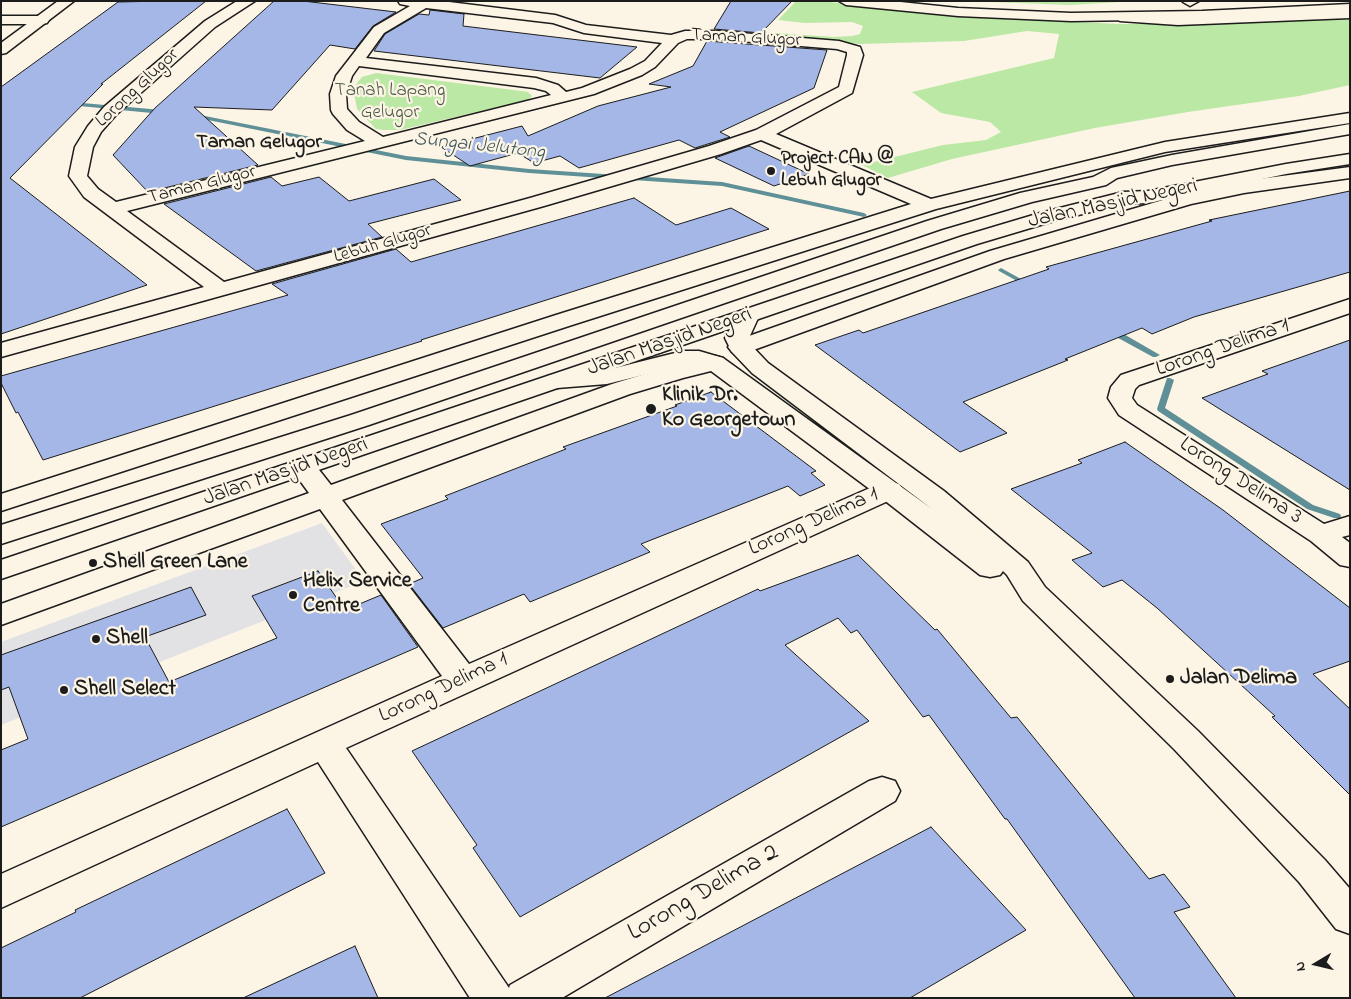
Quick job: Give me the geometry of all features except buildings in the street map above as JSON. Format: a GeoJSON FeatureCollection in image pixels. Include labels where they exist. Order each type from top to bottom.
{"type":"FeatureCollection","features":[{"type":"Feature","properties":{"kind":"main road"},"geometry":{"type":"LineString","coordinates":[[1,50],[67,1]]}},
{"type":"Feature","properties":{"kind":"main road","name":"Lorong Glugor"},"geometry":{"type":"LineString","coordinates":[[220,289],[111,209],[91,193],[78,176],[84,147],[94,130],[117,105],[210,24],[248,1]]}},
{"type":"Feature","properties":{"kind":"main road"},"geometry":{"type":"LineString","coordinates":[[405,1],[555,19],[584,29],[673,40]]}},
{"type":"Feature","properties":{"kind":"main road"},"geometry":{"type":"LineString","coordinates":[[846,1],[1010,15],[1202,15],[1350,8]]}},
{"type":"Feature","properties":{"kind":"main road"},"geometry":{"type":"LineString","coordinates":[[901,1],[1118,14],[1178,21],[1350,14]]}},
{"type":"Feature","properties":{"kind":"main road"},"geometry":{"type":"LineString","coordinates":[[1118,14],[1138,6],[1205,1]]}},
{"type":"Feature","properties":{"kind":"main road"},"geometry":{"type":"LineString","coordinates":[[1118,14],[1342,1]]}},
{"type":"Feature","properties":{"kind":"main road"},"geometry":{"type":"LineString","coordinates":[[376,144],[352,126],[339,110],[338,94],[344,76],[379,30],[424,3]]}},
{"type":"Feature","properties":{"kind":"main road"},"geometry":{"type":"LineString","coordinates":[[1,20],[42,20]]}},
{"type":"Feature","properties":{"kind":"main road","name":"Taman Glugor"},"geometry":{"type":"LineString","coordinates":[[111,209],[564,98],[611,83],[636,72],[650,64],[673,40],[685,35],[716,35],[839,44],[855,50]]}},
{"type":"Feature","properties":{"kind":"main road","name":"Lebuh Glugor"},"geometry":{"type":"LineString","coordinates":[[1,350],[610,181],[762,134],[846,90],[855,50]]}},
{"type":"Feature","properties":{"kind":"main road"},"geometry":{"type":"LineString","coordinates":[[356,61],[536,83],[552,88],[564,98]]}},
{"type":"Feature","properties":{"kind":"main road"},"geometry":{"type":"LineString","coordinates":[[2,501],[825,245],[929,205],[1165,147],[1350,118]]}},
{"type":"Feature","properties":{"kind":"main road","name":"Jalan Masjid Negeri"},"geometry":{"type":"LineString","coordinates":[[1,535],[360,420],[825,245],[892,239],[1027,197],[1099,181],[1111,174],[1276,140],[1350,129]]}},
{"type":"Feature","properties":{"kind":"main road"},"geometry":{"type":"LineString","coordinates":[[762,134],[929,205]]}},
{"type":"Feature","properties":{"kind":"main road"},"geometry":{"type":"LineString","coordinates":[[1099,181],[1126,182],[1184,169],[1350,144]]}},
{"type":"Feature","properties":{"kind":"main road","name":"Jalan Masjid Negeri"},"geometry":{"type":"LineString","coordinates":[[1,570],[970,240],[1047,217],[1123,198],[1148,197],[1278,171],[1350,160]]}},
{"type":"Feature","properties":{"kind":"main road"},"geometry":{"type":"LineString","coordinates":[[1123,198],[1133,188],[1236,162]]}},
{"type":"Feature","properties":{"kind":"main road"},"geometry":{"type":"LineString","coordinates":[[740,347],[997,255],[1187,199],[1244,187],[1350,172]]}},
{"type":"Feature","properties":{"kind":"main road","name":"Lorong Delima 1"},"geometry":{"type":"LineString","coordinates":[[1128,410],[1120,398],[1123,387],[1130,380],[1350,306]]}},
{"type":"Feature","properties":{"kind":"main road"},"geometry":{"type":"LineString","coordinates":[[748,316],[737,338],[740,347],[760,368],[934,497],[1018,569],[1034,594],[1186,740],[1312,871],[1350,917]]}},
{"type":"Feature","properties":{"kind":"main road"},"geometry":{"type":"LineString","coordinates":[[557,381],[607,377],[683,358],[700,358],[716,363],[889,490],[1000,576],[1034,594]]}},
{"type":"Feature","properties":{"kind":"main road"},"geometry":{"type":"LineString","coordinates":[[1,615],[620,389],[716,363]]}},
{"type":"Feature","properties":{"kind":"main road","name":"Lorong Delima 3"},"geometry":{"type":"LineString","coordinates":[[1128,410],[1321,535],[1350,558]]}},
{"type":"Feature","properties":{"kind":"main road"},"geometry":{"type":"LineString","coordinates":[[304,468],[463,680]]}},
{"type":"Feature","properties":{"kind":"main road","name":"Lorong Delima 1"},"geometry":{"type":"LineString","coordinates":[[1,892],[325,745],[463,680],[889,490]]}},
{"type":"Feature","properties":{"kind":"main road"},"geometry":{"type":"LineString","coordinates":[[1321,535],[1350,525]]}},
{"type":"Feature","properties":{"kind":"main road"},"geometry":{"type":"LineString","coordinates":[[325,745],[493,998]]}},
{"type":"Feature","properties":{"kind":"main road","name":"Lorong Delima 2"},"geometry":{"type":"LineString","coordinates":[[525,998],[882,790]]}},
{"type":"Feature","properties":{"kind":"shaded area"},"geometry":{"type":"Polygon","coordinates":[[[322,523],[364,581],[1,725],[1,642],[322,523]]]}},
{"type":"Feature","properties":{"kind":"green space"},"geometry":{"type":"Polygon","coordinates":[[[796,1],[820,1],[969,17],[1120,24],[1211,24],[1350,19],[1350,85],[1299,96],[1095,128],[952,159],[888,178],[862,165],[943,145],[986,140],[1001,132],[990,122],[941,113],[912,92],[1054,58],[1059,34],[1027,31],[964,41],[860,44],[775,37],[775,33],[834,37],[860,34],[863,26],[852,22],[805,23],[778,20],[796,1]]]}},
{"type":"Feature","properties":{"kind":"green space"},"geometry":{"type":"Polygon","coordinates":[[[966,1],[1137,1],[1070,5],[966,1]]]}},
{"type":"Feature","properties":{"kind":"green space","name":"Tanah Lapang Gelugor"},"geometry":{"type":"Polygon","coordinates":[[[376,73],[522,91],[528,92],[532,96],[528,100],[400,130],[376,129],[357,109],[353,88],[362,77],[376,73]]]}},
{"type":"Feature","properties":{"kind":"waterway","name":"Sungai Jelutong"},"geometry":{"type":"LineString","coordinates":[[71,104],[162,112]]}},
{"type":"Feature","properties":{"kind":"waterway","name":"Sungai Jelutong"},"geometry":{"type":"LineString","coordinates":[[195,116],[406,158],[529,171],[722,184],[864,215]]}},
{"type":"Feature","properties":{"kind":"waterway","name":"Sungai Jelutong"},"geometry":{"type":"LineString","coordinates":[[1001,270],[1028,285]]}},
{"type":"Feature","properties":{"kind":"waterway","name":"Sungai Jelutong"},"geometry":{"type":"LineString","coordinates":[[1112,331],[1156,355]]}},
{"type":"Feature","properties":{"kind":"waterway"},"geometry":{"type":"LineString","coordinates":[[1170,380],[1161,409],[1310,507],[1337,516]]}},
{"type":"Feature","properties":{"kind":"place","name":"Project CAN @ Lebuh Glugor"},"geometry":{"type":"Point","coordinates":[771,171]}},
{"type":"Feature","properties":{"kind":"place","name":"Klinik Dr. Ko Georgetown"},"geometry":{"type":"Point","coordinates":[651,409]}},
{"type":"Feature","properties":{"kind":"place","name":"Shell Green Lane"},"geometry":{"type":"Point","coordinates":[93,563]}},
{"type":"Feature","properties":{"kind":"place","name":"Helix Service Centre"},"geometry":{"type":"Point","coordinates":[293,595]}},
{"type":"Feature","properties":{"kind":"place","name":"Shell"},"geometry":{"type":"Point","coordinates":[96,639]}},
{"type":"Feature","properties":{"kind":"place","name":"Jalan Delima"},"geometry":{"type":"Point","coordinates":[1170,679]}},
{"type":"Feature","properties":{"kind":"place","name":"Shell Select"},"geometry":{"type":"Point","coordinates":[64,690]}},
{"type":"Feature","properties":{"kind":"district","name":"Taman Gelugor"},"geometry":{"type":"Point","coordinates":[259,144]}}]}
